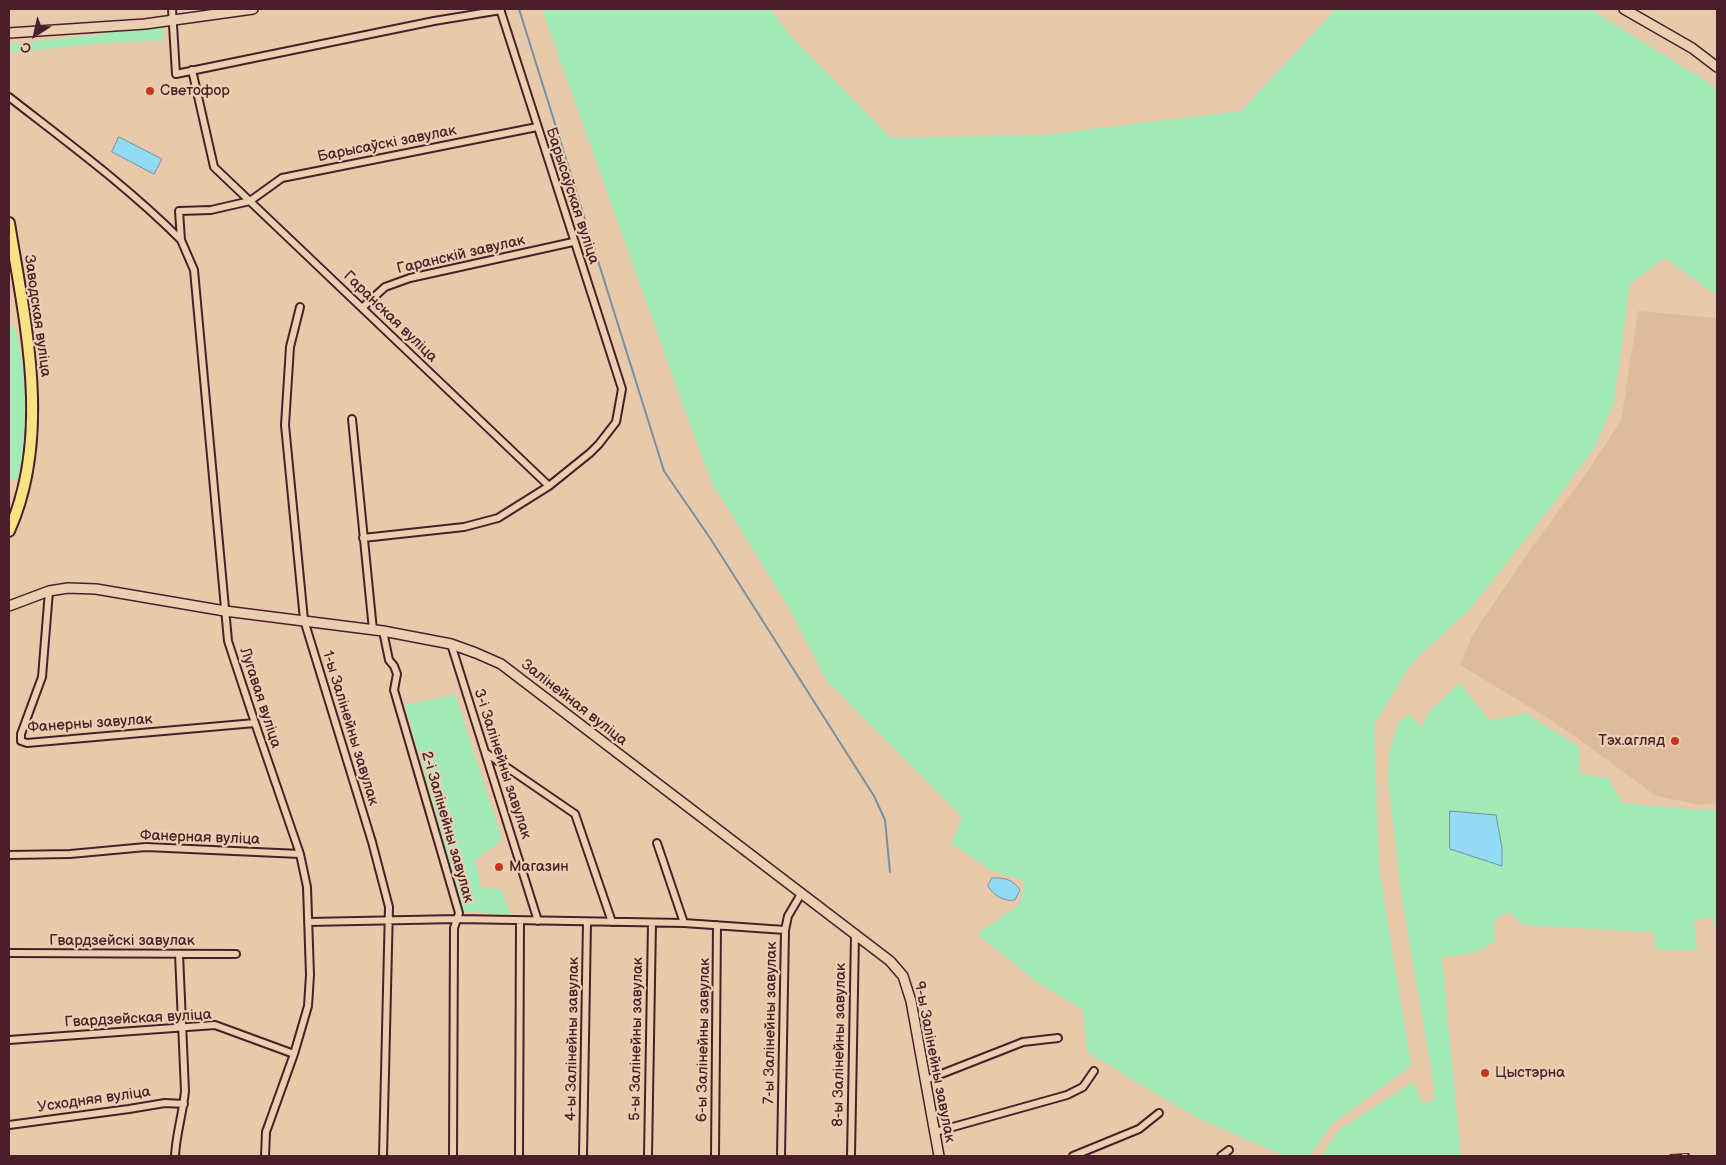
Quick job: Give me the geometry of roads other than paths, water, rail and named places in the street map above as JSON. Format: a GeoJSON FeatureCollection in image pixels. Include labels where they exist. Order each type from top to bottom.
{"type":"FeatureCollection","features":[{"type":"Feature","properties":{"kind":"main road","name":"Заводская вуліца"},"geometry":{"type":"LineString","coordinates":[[9,223],[31,367],[32,422],[28,461],[9,531]]}},
{"type":"Feature","properties":{"kind":"street"},"geometry":{"type":"LineString","coordinates":[[172,9],[172,20]]}},
{"type":"Feature","properties":{"kind":"street"},"geometry":{"type":"LineString","coordinates":[[9,33],[136,24],[253,9]]}},
{"type":"Feature","properties":{"kind":"street"},"geometry":{"type":"LineString","coordinates":[[1624,9],[1692,48],[1717,67]]}},
{"type":"Feature","properties":{"kind":"street","name":"Барысаўская вуліца"},"geometry":{"type":"LineString","coordinates":[[172,20],[176,74],[434,21],[500,10],[573,242],[622,389],[616,422],[590,453],[549,486]]}},
{"type":"Feature","properties":{"kind":"street","name":"Гаранская вуліца"},"geometry":{"type":"LineString","coordinates":[[192,70],[214,167],[549,486]]}},
{"type":"Feature","properties":{"kind":"street"},"geometry":{"type":"LineString","coordinates":[[9,97],[147,206],[181,240]]}},
{"type":"Feature","properties":{"kind":"street","name":"Барысаўскі завулак"},"geometry":{"type":"LineString","coordinates":[[250,201],[282,178],[537,127]]}},
{"type":"Feature","properties":{"kind":"street"},"geometry":{"type":"LineString","coordinates":[[181,240],[179,211],[211,210],[250,201]]}},
{"type":"Feature","properties":{"kind":"street","name":"Лугавая вуліца"},"geometry":{"type":"LineString","coordinates":[[181,240],[194,270],[228,641],[300,854],[307,888],[310,975],[308,1006],[294,1054],[266,1132],[265,1156]]}},
{"type":"Feature","properties":{"kind":"street","name":"Гаранскій завулак"},"geometry":{"type":"LineString","coordinates":[[362,308],[385,287],[410,278],[573,242]]}},
{"type":"Feature","properties":{"kind":"street","name":"1-ы Залінейны завулак"},"geometry":{"type":"LineString","coordinates":[[300,306],[290,347],[285,425],[304,620],[372,842],[389,907],[384,1156]]}},
{"type":"Feature","properties":{"kind":"street"},"geometry":{"type":"LineString","coordinates":[[352,420],[373,630]]}},
{"type":"Feature","properties":{"kind":"street"},"geometry":{"type":"LineString","coordinates":[[363,538],[464,527],[498,518],[549,486]]}},
{"type":"Feature","properties":{"kind":"street"},"geometry":{"type":"LineString","coordinates":[[9,606],[49,591],[68,588],[96,589],[225,611]]}},
{"type":"Feature","properties":{"kind":"street","name":"Фанерны завулак"},"geometry":{"type":"LineString","coordinates":[[49,591],[42,677],[21,734],[21,741],[27,743],[255,723]]}},
{"type":"Feature","properties":{"kind":"street","name":"Залінейная вуліца"},"geometry":{"type":"LineString","coordinates":[[225,611],[383,631],[451,644],[476,652],[501,664],[855,934]]}},
{"type":"Feature","properties":{"kind":"street","name":"2-і Залінейны завулак"},"geometry":{"type":"LineString","coordinates":[[383,631],[389,660],[397,674],[394,690],[459,913],[454,928],[453,1156]]}},
{"type":"Feature","properties":{"kind":"street","name":"3-і Залінейны завулак"},"geometry":{"type":"LineString","coordinates":[[451,644],[538,921]]}},
{"type":"Feature","properties":{"kind":"street"},"geometry":{"type":"LineString","coordinates":[[486,753],[576,814],[612,922]]}},
{"type":"Feature","properties":{"kind":"street"},"geometry":{"type":"LineString","coordinates":[[657,843],[684,923]]}},
{"type":"Feature","properties":{"kind":"street","name":"Фанерная вуліца"},"geometry":{"type":"LineString","coordinates":[[9,854],[70,854],[146,847],[300,854]]}},
{"type":"Feature","properties":{"kind":"street","name":"7-ы Залінейны завулак"},"geometry":{"type":"LineString","coordinates":[[781,1156],[785,930],[788,916],[801,894]]}},
{"type":"Feature","properties":{"kind":"street"},"geometry":{"type":"LineString","coordinates":[[308,922],[456,919],[520,920],[684,923],[785,930]]}},
{"type":"Feature","properties":{"kind":"street"},"geometry":{"type":"LineString","coordinates":[[519,1156],[520,920]]}},
{"type":"Feature","properties":{"kind":"street","name":"4-ы Залінейны завулак"},"geometry":{"type":"LineString","coordinates":[[583,1156],[587,922]]}},
{"type":"Feature","properties":{"kind":"street","name":"5-ы Залінейны завулак"},"geometry":{"type":"LineString","coordinates":[[648,1156],[652,923]]}},
{"type":"Feature","properties":{"kind":"street","name":"6-ы Залінейны завулак"},"geometry":{"type":"LineString","coordinates":[[715,1156],[718,925]]}},
{"type":"Feature","properties":{"kind":"street","name":"9-ы Залінейны завулак"},"geometry":{"type":"LineString","coordinates":[[855,934],[890,961],[903,976],[911,1001],[939,1156]]}},
{"type":"Feature","properties":{"kind":"street","name":"8-ы Залінейны завулак"},"geometry":{"type":"LineString","coordinates":[[851,1156],[855,934]]}},
{"type":"Feature","properties":{"kind":"street","name":"Гвардзейскі завулак"},"geometry":{"type":"LineString","coordinates":[[9,953],[236,954]]}},
{"type":"Feature","properties":{"kind":"street"},"geometry":{"type":"LineString","coordinates":[[175,1156],[176,1138],[185,1091],[179,954]]}},
{"type":"Feature","properties":{"kind":"street","name":"Гвардзейская вуліца"},"geometry":{"type":"LineString","coordinates":[[9,1040],[215,1025],[294,1054]]}},
{"type":"Feature","properties":{"kind":"street"},"geometry":{"type":"LineString","coordinates":[[926,1080],[1023,1042],[1058,1038]]}},
{"type":"Feature","properties":{"kind":"street"},"geometry":{"type":"LineString","coordinates":[[935,1132],[1067,1095],[1083,1087],[1094,1071]]}},
{"type":"Feature","properties":{"kind":"street","name":"Усходняя вуліца"},"geometry":{"type":"LineString","coordinates":[[9,1124],[165,1103],[184,1104]]}},
{"type":"Feature","properties":{"kind":"street"},"geometry":{"type":"LineString","coordinates":[[1073,1156],[1138,1129],[1158,1113]]}},
{"type":"Feature","properties":{"kind":"street"},"geometry":{"type":"LineString","coordinates":[[1221,1156],[1229,1150]]}},
{"type":"Feature","properties":{"kind":"water"},"geometry":{"type":"Polygon","coordinates":[[[119,137],[162,159],[154,174],[112,152],[119,137]]]}},
{"type":"Feature","properties":{"kind":"water"},"geometry":{"type":"Polygon","coordinates":[[[1450,811],[1496,815],[1502,848],[1502,866],[1450,849],[1450,811]]]}},
{"type":"Feature","properties":{"kind":"water"},"geometry":{"type":"Polygon","coordinates":[[[992,878],[1005,879],[1015,884],[1020,890],[1015,900],[1003,899],[993,892],[988,886],[992,878]]]}},
{"type":"Feature","properties":{"kind":"waterway"},"geometry":{"type":"LineString","coordinates":[[519,9],[664,471],[710,538],[874,796],[885,820],[890,872]]}},
{"type":"Feature","properties":{"kind":"railway"},"geometry":{"type":"LineString","coordinates":[[1671,1156],[1688,1155]]}},
{"type":"Feature","properties":{"kind":"place","name":"Светофор"},"geometry":{"type":"Point","coordinates":[150,91]}},
{"type":"Feature","properties":{"kind":"place","name":"Тэх.агляд"},"geometry":{"type":"Point","coordinates":[1675,741]}},
{"type":"Feature","properties":{"kind":"place","name":"Магазин"},"geometry":{"type":"Point","coordinates":[499,867]}},
{"type":"Feature","properties":{"kind":"place","name":"Цыстэрна"},"geometry":{"type":"Point","coordinates":[1485,1073]}}]}
